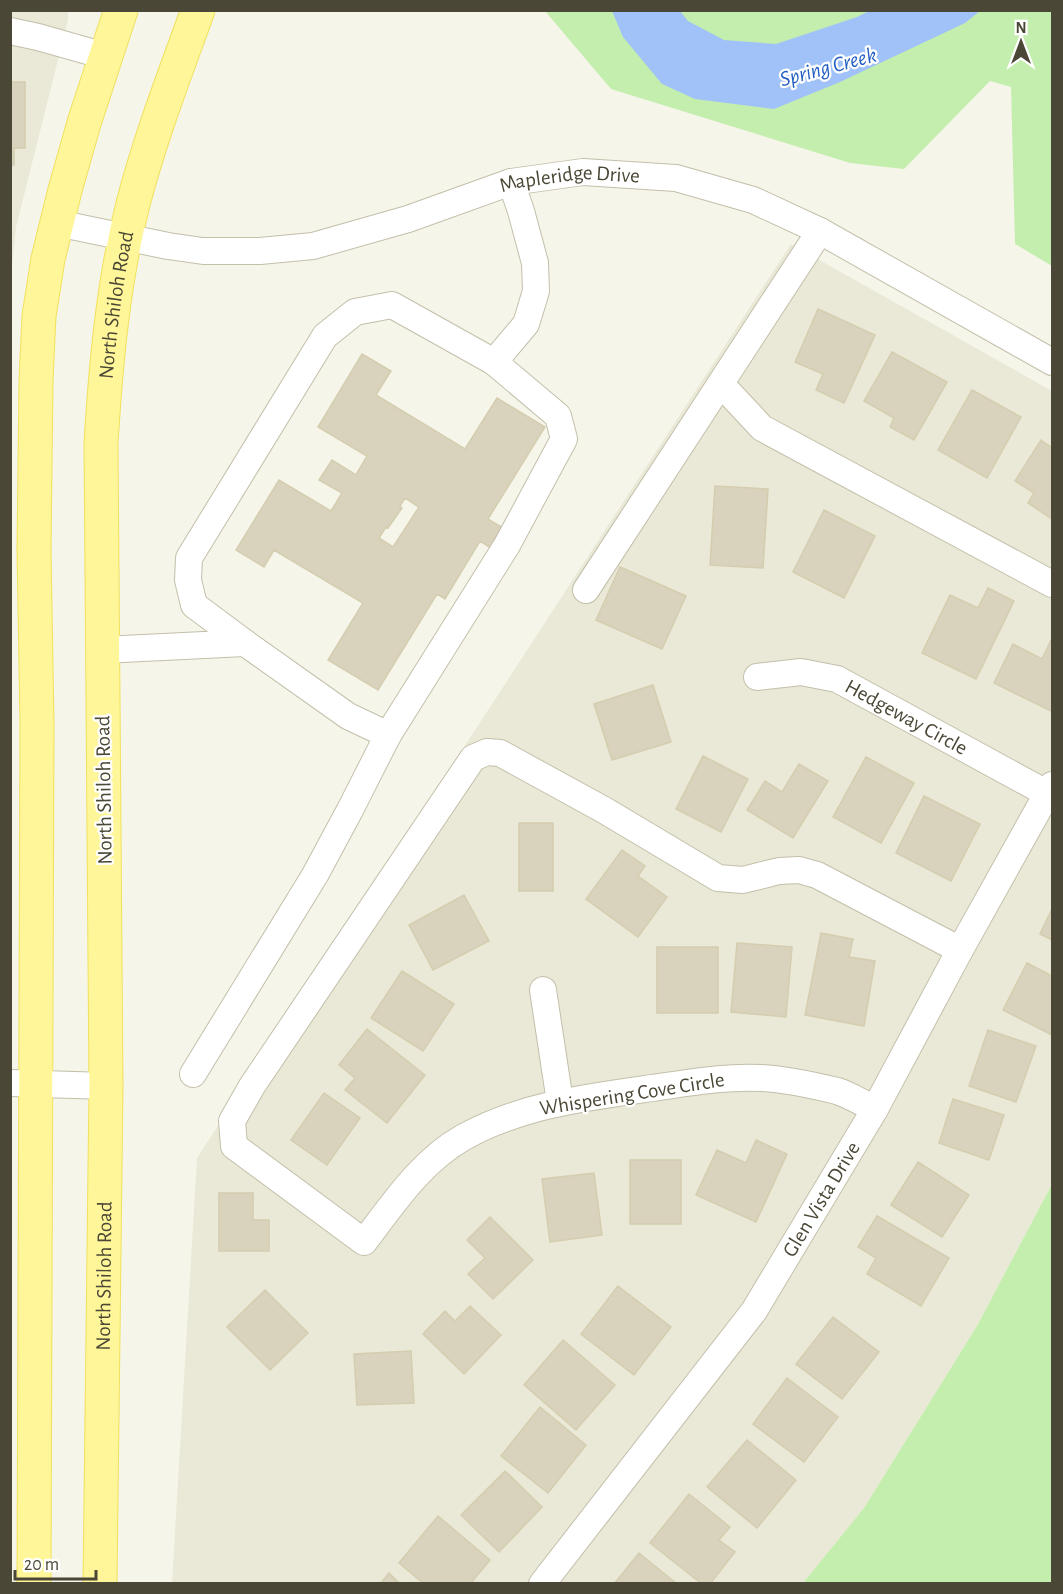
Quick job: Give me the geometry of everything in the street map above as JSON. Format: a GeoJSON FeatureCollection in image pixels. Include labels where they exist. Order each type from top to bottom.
{"type":"FeatureCollection","features":[{"type":"Feature","properties":{"kind":"main road"},"geometry":{"type":"LineString","coordinates":[[34,1584],[22,1083],[37,724],[34,550],[39,316],[57,223],[84,123],[121,10]]}},
{"type":"Feature","properties":{"kind":"main road","name":"North Shiloh Road"},"geometry":{"type":"LineString","coordinates":[[100,1584],[106,1086],[101,443],[104,388],[112,306],[125,237],[150,145],[198,10]]}},
{"type":"Feature","properties":{"kind":"street"},"geometry":{"type":"LineString","coordinates":[[10,31],[105,56]]}},
{"type":"Feature","properties":{"kind":"street","name":"Mapleridge Drive"},"geometry":{"type":"LineString","coordinates":[[57,223],[203,251],[260,251],[313,246],[408,219],[511,182],[583,172],[676,178],[753,200],[820,231],[1053,362]]}},
{"type":"Feature","properties":{"kind":"street"},"geometry":{"type":"LineString","coordinates":[[494,362],[526,324],[537,291],[535,263],[511,182]]}},
{"type":"Feature","properties":{"kind":"street"},"geometry":{"type":"LineString","coordinates":[[586,590],[820,231]]}},
{"type":"Feature","properties":{"kind":"street"},"geometry":{"type":"LineString","coordinates":[[193,1074],[315,875],[388,735],[507,545],[564,439],[558,416],[494,362],[392,305],[355,312],[325,336],[189,558],[188,580],[194,605],[348,716],[388,735]]}},
{"type":"Feature","properties":{"kind":"street"},"geometry":{"type":"LineString","coordinates":[[720,384],[762,428],[1053,584]]}},
{"type":"Feature","properties":{"kind":"street"},"geometry":{"type":"LineString","coordinates":[[102,650],[245,643]]}},
{"type":"Feature","properties":{"kind":"street","name":"Hedgeway Circle"},"geometry":{"type":"LineString","coordinates":[[757,676],[801,672],[837,679],[1050,789]]}},
{"type":"Feature","properties":{"kind":"street","name":"Whispering Cove Circle"},"geometry":{"type":"LineString","coordinates":[[874,1109],[837,1091],[764,1078],[742,1077],[704,1080],[560,1102],[500,1120],[462,1138],[432,1160],[410,1182],[364,1242],[234,1146],[232,1121],[252,1086],[473,758],[487,752],[500,753],[604,810],[718,878],[743,880],[779,871],[799,870],[817,875],[960,950]]}},
{"type":"Feature","properties":{"kind":"street","name":"Glen Vista Drive"},"geometry":{"type":"LineString","coordinates":[[542,1584],[754,1311],[874,1109],[1050,789]]}},
{"type":"Feature","properties":{"kind":"street"},"geometry":{"type":"LineString","coordinates":[[543,990],[560,1102]]}},
{"type":"Feature","properties":{"kind":"street"},"geometry":{"type":"LineString","coordinates":[[22,1083],[106,1086]]}},
{"type":"Feature","properties":{"kind":"shaded area"},"geometry":{"type":"Polygon","coordinates":[[[11,11],[68,11],[68,20],[16,227],[11,277],[11,11]]]}},
{"type":"Feature","properties":{"kind":"shaded area"},"geometry":{"type":"Polygon","coordinates":[[[791,244],[1052,391],[1052,1184],[977,1326],[864,1508],[803,1583],[172,1584],[197,1158],[791,244]]]}},
{"type":"Feature","properties":{"kind":"green space"},"geometry":{"type":"Polygon","coordinates":[[[545,11],[1052,11],[1052,266],[1015,244],[1011,87],[990,81],[904,169],[850,163],[611,89],[545,11]]]}},
{"type":"Feature","properties":{"kind":"green space"},"geometry":{"type":"Polygon","coordinates":[[[1052,1184],[1052,1583],[803,1583],[864,1508],[977,1326],[1052,1184]]]}},
{"type":"Feature","properties":{"kind":"water","name":"Spring Creek"},"geometry":{"type":"Polygon","coordinates":[[[612,11],[680,11],[688,21],[724,40],[776,44],[869,11],[980,11],[965,23],[840,82],[774,109],[695,99],[662,84],[623,37],[612,11]]]}},
{"type":"Feature","properties":{"kind":"building"},"geometry":{"type":"Polygon","coordinates":[[[10,82],[25,82],[25,148],[14,148],[14,165],[10,165],[10,82]]]}},
{"type":"Feature","properties":{"kind":"building"},"geometry":{"type":"Polygon","coordinates":[[[818,309],[875,335],[844,403],[816,390],[823,374],[795,362],[818,309]]]}},
{"type":"Feature","properties":{"kind":"building"},"geometry":{"type":"Polygon","coordinates":[[[892,352],[947,382],[914,440],[890,427],[894,418],[864,401],[892,352]]]}},
{"type":"Feature","properties":{"kind":"building"},"geometry":{"type":"Polygon","coordinates":[[[362,354],[391,371],[376,395],[465,449],[497,398],[545,427],[488,519],[506,530],[494,550],[480,541],[445,599],[437,594],[378,690],[328,660],[363,603],[274,550],[264,567],[236,550],[279,480],[331,511],[342,493],[319,480],[332,460],[356,475],[367,456],[318,427],[362,354]],[[405,498],[400,506],[402,508],[379,538],[393,547],[419,507],[405,498]]]}},
{"type":"Feature","properties":{"kind":"building"},"geometry":{"type":"Polygon","coordinates":[[[972,390],[1021,417],[987,478],[938,450],[972,390]]]}},
{"type":"Feature","properties":{"kind":"building"},"geometry":{"type":"Polygon","coordinates":[[[1041,440],[1052,448],[1052,519],[1028,503],[1034,493],[1015,481],[1041,440]]]}},
{"type":"Feature","properties":{"kind":"building"},"geometry":{"type":"Polygon","coordinates":[[[715,486],[768,489],[763,568],[710,565],[715,486]]]}},
{"type":"Feature","properties":{"kind":"building"},"geometry":{"type":"Polygon","coordinates":[[[824,510],[875,536],[844,598],[793,572],[824,510]]]}},
{"type":"Feature","properties":{"kind":"building"},"geometry":{"type":"Polygon","coordinates":[[[620,567],[686,596],[662,649],[596,620],[620,567]]]}},
{"type":"Feature","properties":{"kind":"building"},"geometry":{"type":"Polygon","coordinates":[[[988,588],[1014,601],[976,679],[922,653],[950,595],[978,608],[988,588]]]}},
{"type":"Feature","properties":{"kind":"building"},"geometry":{"type":"Polygon","coordinates":[[[1052,638],[1051,711],[994,683],[1013,644],[1042,659],[1052,638]]]}},
{"type":"Feature","properties":{"kind":"building"},"geometry":{"type":"Polygon","coordinates":[[[653,685],[671,742],[612,760],[594,704],[653,685]]]}},
{"type":"Feature","properties":{"kind":"building"},"geometry":{"type":"Polygon","coordinates":[[[703,756],[748,779],[721,832],[676,809],[703,756]]]}},
{"type":"Feature","properties":{"kind":"building"},"geometry":{"type":"Polygon","coordinates":[[[866,757],[914,783],[881,843],[833,817],[866,757]]]}},
{"type":"Feature","properties":{"kind":"building"},"geometry":{"type":"Polygon","coordinates":[[[799,764],[828,781],[793,838],[747,810],[765,781],[782,792],[799,764]]]}},
{"type":"Feature","properties":{"kind":"building"},"geometry":{"type":"Polygon","coordinates":[[[924,796],[980,824],[951,881],[896,853],[924,796]]]}},
{"type":"Feature","properties":{"kind":"building"},"geometry":{"type":"Polygon","coordinates":[[[519,823],[553,823],[553,891],[519,891],[519,823]]]}},
{"type":"Feature","properties":{"kind":"building"},"geometry":{"type":"Polygon","coordinates":[[[622,850],[645,866],[638,876],[667,897],[638,937],[586,899],[622,850]]]}},
{"type":"Feature","properties":{"kind":"building"},"geometry":{"type":"Polygon","coordinates":[[[464,895],[489,941],[433,970],[409,925],[464,895]]]}},
{"type":"Feature","properties":{"kind":"building"},"geometry":{"type":"Polygon","coordinates":[[[1052,909],[1052,940],[1040,934],[1052,909]]]}},
{"type":"Feature","properties":{"kind":"building"},"geometry":{"type":"Polygon","coordinates":[[[821,933],[853,939],[849,957],[875,961],[864,1026],[805,1015],[821,933]]]}},
{"type":"Feature","properties":{"kind":"building"},"geometry":{"type":"Polygon","coordinates":[[[737,943],[792,947],[786,1017],[731,1012],[737,943]]]}},
{"type":"Feature","properties":{"kind":"building"},"geometry":{"type":"Polygon","coordinates":[[[657,947],[718,947],[718,1013],[657,1013],[657,947]]]}},
{"type":"Feature","properties":{"kind":"building"},"geometry":{"type":"Polygon","coordinates":[[[1027,963],[1052,976],[1052,1035],[1003,1010],[1027,963]]]}},
{"type":"Feature","properties":{"kind":"building"},"geometry":{"type":"Polygon","coordinates":[[[402,971],[454,1004],[423,1051],[371,1018],[402,971]]]}},
{"type":"Feature","properties":{"kind":"building"},"geometry":{"type":"Polygon","coordinates":[[[367,1029],[425,1075],[387,1123],[345,1090],[355,1078],[339,1065],[367,1029]]]}},
{"type":"Feature","properties":{"kind":"building"},"geometry":{"type":"Polygon","coordinates":[[[988,1030],[1036,1046],[1016,1102],[969,1086],[988,1030]]]}},
{"type":"Feature","properties":{"kind":"building"},"geometry":{"type":"Polygon","coordinates":[[[324,1093],[360,1118],[327,1165],[291,1140],[324,1093]]]}},
{"type":"Feature","properties":{"kind":"building"},"geometry":{"type":"Polygon","coordinates":[[[953,1099],[1004,1115],[989,1160],[939,1143],[953,1099]]]}},
{"type":"Feature","properties":{"kind":"building"},"geometry":{"type":"Polygon","coordinates":[[[756,1140],[787,1154],[756,1222],[696,1195],[717,1150],[746,1163],[756,1140]]]}},
{"type":"Feature","properties":{"kind":"building"},"geometry":{"type":"Polygon","coordinates":[[[630,1160],[681,1160],[681,1224],[630,1224],[630,1160]]]}},
{"type":"Feature","properties":{"kind":"building"},"geometry":{"type":"Polygon","coordinates":[[[918,1162],[969,1195],[942,1237],[891,1205],[918,1162]]]}},
{"type":"Feature","properties":{"kind":"building"},"geometry":{"type":"Polygon","coordinates":[[[594,1173],[602,1235],[550,1242],[542,1179],[594,1173]]]}},
{"type":"Feature","properties":{"kind":"building"},"geometry":{"type":"Polygon","coordinates":[[[219,1193],[253,1193],[253,1220],[269,1220],[269,1251],[219,1251],[219,1193]]]}},
{"type":"Feature","properties":{"kind":"building"},"geometry":{"type":"Polygon","coordinates":[[[877,1216],[949,1258],[921,1306],[867,1274],[876,1258],[858,1247],[877,1216]]]}},
{"type":"Feature","properties":{"kind":"building"},"geometry":{"type":"Polygon","coordinates":[[[490,1217],[533,1260],[493,1299],[468,1274],[485,1258],[467,1240],[490,1217]]]}},
{"type":"Feature","properties":{"kind":"building"},"geometry":{"type":"Polygon","coordinates":[[[618,1286],[671,1327],[634,1375],[581,1334],[618,1286]]]}},
{"type":"Feature","properties":{"kind":"building"},"geometry":{"type":"Polygon","coordinates":[[[265,1290],[308,1333],[270,1370],[227,1327],[265,1290]]]}},
{"type":"Feature","properties":{"kind":"building"},"geometry":{"type":"Polygon","coordinates":[[[470,1306],[501,1335],[464,1374],[423,1334],[445,1311],[455,1321],[470,1306]]]}},
{"type":"Feature","properties":{"kind":"building"},"geometry":{"type":"Polygon","coordinates":[[[833,1317],[879,1352],[842,1399],[796,1364],[833,1317]]]}},
{"type":"Feature","properties":{"kind":"building"},"geometry":{"type":"Polygon","coordinates":[[[563,1340],[615,1385],[576,1430],[524,1385],[563,1340]]]}},
{"type":"Feature","properties":{"kind":"building"},"geometry":{"type":"Polygon","coordinates":[[[411,1351],[414,1403],[357,1405],[354,1354],[411,1351]]]}},
{"type":"Feature","properties":{"kind":"building"},"geometry":{"type":"Polygon","coordinates":[[[787,1378],[838,1417],[804,1462],[753,1424],[787,1378]]]}},
{"type":"Feature","properties":{"kind":"building"},"geometry":{"type":"Polygon","coordinates":[[[540,1407],[586,1445],[548,1493],[501,1456],[540,1407]]]}},
{"type":"Feature","properties":{"kind":"building"},"geometry":{"type":"Polygon","coordinates":[[[747,1440],[796,1480],[757,1528],[707,1487],[747,1440]]]}},
{"type":"Feature","properties":{"kind":"building"},"geometry":{"type":"Polygon","coordinates":[[[505,1471],[542,1507],[499,1552],[461,1515],[505,1471]]]}},
{"type":"Feature","properties":{"kind":"building"},"geometry":{"type":"Polygon","coordinates":[[[689,1494],[730,1527],[719,1540],[735,1552],[710,1584],[702,1584],[650,1543],[689,1494]]]}},
{"type":"Feature","properties":{"kind":"building"},"geometry":{"type":"Polygon","coordinates":[[[438,1516],[490,1560],[470,1584],[424,1584],[399,1563],[438,1516]]]}},
{"type":"Feature","properties":{"kind":"building"},"geometry":{"type":"Polygon","coordinates":[[[639,1553],[677,1584],[614,1584],[639,1553]]]}},
{"type":"Feature","properties":{"kind":"building"},"geometry":{"type":"Polygon","coordinates":[[[389,1573],[400,1584],[380,1584],[389,1573]]]}}]}
